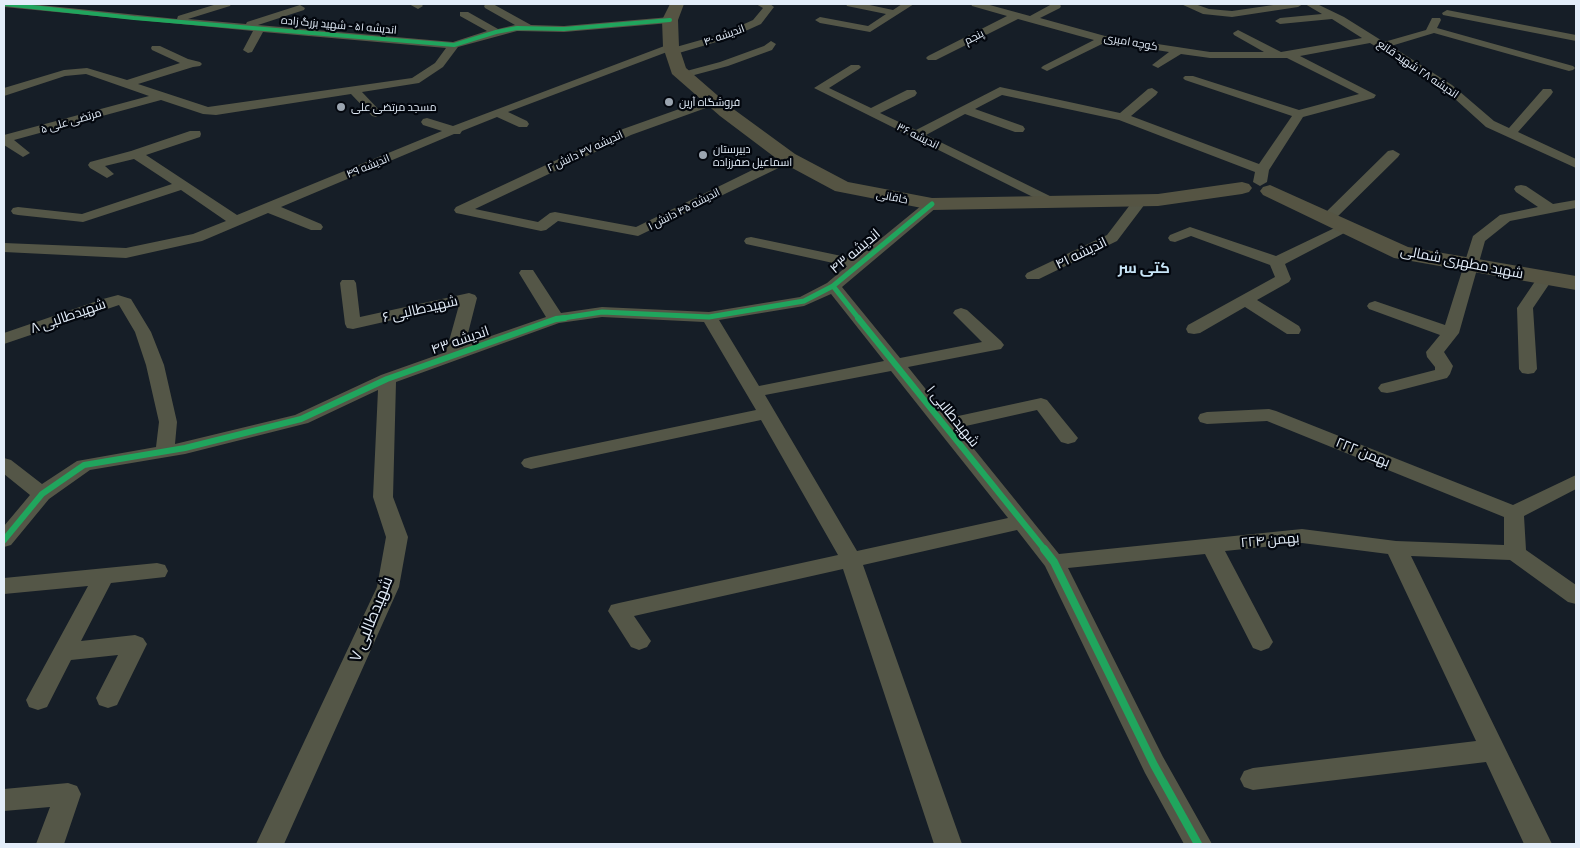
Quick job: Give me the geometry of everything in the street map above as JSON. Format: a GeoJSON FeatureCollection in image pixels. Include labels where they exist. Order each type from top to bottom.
{"type":"FeatureCollection","features":[{"type":"Feature","properties":{"kind":"main road","name":"خاقانی"},"geometry":{"type":"LineString","coordinates":[[674,12],[671,49],[678,70],[713,101],[788,158],[842,187],[932,204],[1158,200],[1259,183]]}},
{"type":"Feature","properties":{"kind":"main road","name":"شهید مطهری شمالی"},"geometry":{"type":"LineString","coordinates":[[1259,183],[1336,223],[1402,253],[1576,283]]}},
{"type":"Feature","properties":{"kind":"street","name":"اندیشه ۵۱ - شهید بزرگ زاده"},"geometry":{"type":"LineString","coordinates":[[4,4],[173,21],[454,45],[496,32],[528,28],[564,29],[674,12]]}},
{"type":"Feature","properties":{"kind":"street"},"geometry":{"type":"LineString","coordinates":[[173,21],[226,4]]}},
{"type":"Feature","properties":{"kind":"street"},"geometry":{"type":"LineString","coordinates":[[852,4],[895,13]]}},
{"type":"Feature","properties":{"kind":"street"},"geometry":{"type":"LineString","coordinates":[[820,20],[870,29],[908,4]]}},
{"type":"Feature","properties":{"kind":"street","name":"کوچه امیری"},"geometry":{"type":"LineString","coordinates":[[981,4],[1104,39],[1210,55],[1283,55]]}},
{"type":"Feature","properties":{"kind":"street"},"geometry":{"type":"LineString","coordinates":[[1186,4],[1215,13],[1232,14],[1298,4]]}},
{"type":"Feature","properties":{"kind":"street"},"geometry":{"type":"LineString","coordinates":[[1250,4],[1263,9]]}},
{"type":"Feature","properties":{"kind":"street","name":"اندیشه ۲۸ شهید قانع"},"geometry":{"type":"LineString","coordinates":[[1310,4],[1384,46],[1448,87],[1490,124],[1576,164]]}},
{"type":"Feature","properties":{"kind":"street"},"geometry":{"type":"LineString","coordinates":[[89,13],[114,6]]}},
{"type":"Feature","properties":{"kind":"street"},"geometry":{"type":"LineString","coordinates":[[489,6],[528,28]]}},
{"type":"Feature","properties":{"kind":"street","name":"اندیشه ۴۰"},"geometry":{"type":"LineString","coordinates":[[671,49],[726,36],[757,22],[765,6]]}},
{"type":"Feature","properties":{"kind":"street"},"geometry":{"type":"LineString","coordinates":[[1032,18],[1056,6]]}},
{"type":"Feature","properties":{"kind":"street"},"geometry":{"type":"LineString","coordinates":[[240,27],[300,8]]}},
{"type":"Feature","properties":{"kind":"street"},"geometry":{"type":"LineString","coordinates":[[1384,46],[1430,32],[1439,15],[1468,8]]}},
{"type":"Feature","properties":{"kind":"street"},"geometry":{"type":"LineString","coordinates":[[1447,13],[1576,38]]}},
{"type":"Feature","properties":{"kind":"street"},"geometry":{"type":"LineString","coordinates":[[464,14],[496,32]]}},
{"type":"Feature","properties":{"kind":"street","name":"پنجم"},"geometry":{"type":"LineString","coordinates":[[932,58],[1017,15]]}},
{"type":"Feature","properties":{"kind":"street"},"geometry":{"type":"LineString","coordinates":[[1280,21],[1334,16]]}},
{"type":"Feature","properties":{"kind":"street"},"geometry":{"type":"LineString","coordinates":[[248,50],[259,28]]}},
{"type":"Feature","properties":{"kind":"street"},"geometry":{"type":"LineString","coordinates":[[1431,30],[1568,68]]}},
{"type":"Feature","properties":{"kind":"street"},"geometry":{"type":"LineString","coordinates":[[1188,78],[1299,114],[1370,94],[1238,33]]}},
{"type":"Feature","properties":{"kind":"street"},"geometry":{"type":"LineString","coordinates":[[1048,68],[1104,39]]}},
{"type":"Feature","properties":{"kind":"street"},"geometry":{"type":"LineString","coordinates":[[1283,55],[1372,39]]}},
{"type":"Feature","properties":{"kind":"street"},"geometry":{"type":"LineString","coordinates":[[368,47],[419,42]]}},
{"type":"Feature","properties":{"kind":"street"},"geometry":{"type":"LineString","coordinates":[[684,75],[724,64],[768,48],[771,44]]}},
{"type":"Feature","properties":{"kind":"street"},"geometry":{"type":"LineString","coordinates":[[4,92],[64,73],[87,71],[207,111],[216,111],[409,83],[422,78],[439,65],[454,45]]}},
{"type":"Feature","properties":{"kind":"street"},"geometry":{"type":"LineString","coordinates":[[156,48],[195,64]]}},
{"type":"Feature","properties":{"kind":"street","name":"اندیشه ۴۹"},"geometry":{"type":"LineString","coordinates":[[4,248],[126,253],[196,238],[217,231],[267,207],[497,112],[671,49]]}},
{"type":"Feature","properties":{"kind":"street"},"geometry":{"type":"LineString","coordinates":[[1158,65],[1179,50]]}},
{"type":"Feature","properties":{"kind":"street"},"geometry":{"type":"LineString","coordinates":[[127,84],[195,64]]}},
{"type":"Feature","properties":{"kind":"street","name":"اندیشه ۳۶"},"geometry":{"type":"LineString","coordinates":[[855,67],[820,88],[1051,202]]}},
{"type":"Feature","properties":{"kind":"street"},"geometry":{"type":"LineString","coordinates":[[361,75],[369,89]]}},
{"type":"Feature","properties":{"kind":"street"},"geometry":{"type":"LineString","coordinates":[[354,91],[376,113]]}},
{"type":"Feature","properties":{"kind":"street"},"geometry":{"type":"LineString","coordinates":[[917,135],[1000,91],[1122,117],[1259,183],[1299,114]]}},
{"type":"Feature","properties":{"kind":"street"},"geometry":{"type":"LineString","coordinates":[[1122,117],[1152,92]]}},
{"type":"Feature","properties":{"kind":"street"},"geometry":{"type":"LineString","coordinates":[[1510,134],[1548,92]]}},
{"type":"Feature","properties":{"kind":"street"},"geometry":{"type":"LineString","coordinates":[[871,112],[911,93]]}},
{"type":"Feature","properties":{"kind":"street","name":"مرتضی علی ۵"},"geometry":{"type":"LineString","coordinates":[[24,153],[4,139],[161,96]]}},
{"type":"Feature","properties":{"kind":"street","name":"اندیشه ۴۷ دانش ۲"},"geometry":{"type":"LineString","coordinates":[[461,210],[627,132],[713,101]]}},
{"type":"Feature","properties":{"kind":"street"},"geometry":{"type":"LineString","coordinates":[[965,110],[1019,129]]}},
{"type":"Feature","properties":{"kind":"street"},"geometry":{"type":"LineString","coordinates":[[497,112],[522,124]]}},
{"type":"Feature","properties":{"kind":"street"},"geometry":{"type":"LineString","coordinates":[[427,122],[456,130]]}},
{"type":"Feature","properties":{"kind":"street"},"geometry":{"type":"LineString","coordinates":[[107,174],[95,165],[136,154],[195,134]]}},
{"type":"Feature","properties":{"kind":"street"},"geometry":{"type":"LineString","coordinates":[[136,154],[236,221]]}},
{"type":"Feature","properties":{"kind":"street"},"geometry":{"type":"LineString","coordinates":[[1277,262],[1336,223],[1393,154]]}},
{"type":"Feature","properties":{"kind":"street","name":"اندیشه ۴۵ دانش ۱"},"geometry":{"type":"LineString","coordinates":[[461,210],[542,227],[555,216],[638,232],[788,158]]}},
{"type":"Feature","properties":{"kind":"street"},"geometry":{"type":"LineString","coordinates":[[18,211],[83,218],[184,185]]}},
{"type":"Feature","properties":{"kind":"street"},"geometry":{"type":"LineString","coordinates":[[1520,189],[1548,208]]}},
{"type":"Feature","properties":{"kind":"street","name":"اندیشه ۴۱"},"geometry":{"type":"LineString","coordinates":[[1033,276],[1112,238],[1141,200]]}},
{"type":"Feature","properties":{"kind":"street","name":"اندیشه ۴۳"},"geometry":{"type":"LineString","coordinates":[[4,540],[42,494],[84,465],[165,452],[301,419],[387,378],[556,319],[602,312],[709,317],[804,301],[833,286],[932,204]]}},
{"type":"Feature","properties":{"kind":"street"},"geometry":{"type":"LineString","coordinates":[[1387,388],[1441,374],[1444,370],[1444,366],[1436,357],[1435,352],[1450,333],[1472,265],[1478,239],[1505,218],[1576,204]]}},
{"type":"Feature","properties":{"kind":"street"},"geometry":{"type":"LineString","coordinates":[[267,207],[316,227]]}},
{"type":"Feature","properties":{"kind":"street"},"geometry":{"type":"LineString","coordinates":[[1174,238],[1190,231],[1277,262]]}},
{"type":"Feature","properties":{"kind":"street"},"geometry":{"type":"LineString","coordinates":[[752,241],[859,264]]}},
{"type":"Feature","properties":{"kind":"street"},"geometry":{"type":"LineString","coordinates":[[1194,329],[1283,279],[1277,262]]}},
{"type":"Feature","properties":{"kind":"street"},"geometry":{"type":"LineString","coordinates":[[527,273],[556,319]]}},
{"type":"Feature","properties":{"kind":"street"},"geometry":{"type":"LineString","coordinates":[[1528,369],[1525,308],[1546,277]]}},
{"type":"Feature","properties":{"kind":"street","name":"شهیدطالبی ۶"},"geometry":{"type":"LineString","coordinates":[[348,282],[353,324],[469,298],[454,356]]}},
{"type":"Feature","properties":{"kind":"street","name":"شهیدطالبی ۱"},"geometry":{"type":"LineString","coordinates":[[833,286],[1054,562]]}},
{"type":"Feature","properties":{"kind":"street","name":"شهیدطالبی ۸"},"geometry":{"type":"LineString","coordinates":[[4,339],[109,302],[118,300],[125,302],[143,332],[155,365],[168,422],[165,452]]}},
{"type":"Feature","properties":{"kind":"street"},"geometry":{"type":"LineString","coordinates":[[1246,300],[1293,330]]}},
{"type":"Feature","properties":{"kind":"street"},"geometry":{"type":"LineString","coordinates":[[1375,306],[1450,333]]}},
{"type":"Feature","properties":{"kind":"street"},"geometry":{"type":"LineString","coordinates":[[755,392],[994,345],[961,312]]}},
{"type":"Feature","properties":{"kind":"street"},"geometry":{"type":"LineString","coordinates":[[709,317],[796,460],[851,560],[948,844]]}},
{"type":"Feature","properties":{"kind":"street","name":"شهیدطالبی ۷"},"geometry":{"type":"LineString","coordinates":[[270,844],[388,587],[397,537],[383,497],[387,378]]}},
{"type":"Feature","properties":{"kind":"street"},"geometry":{"type":"LineString","coordinates":[[944,425],[1041,404],[1068,438]]}},
{"type":"Feature","properties":{"kind":"street"},"geometry":{"type":"LineString","coordinates":[[531,464],[767,413]]}},
{"type":"Feature","properties":{"kind":"street","name":"۲۲بهمن ۲"},"geometry":{"type":"LineString","coordinates":[[1207,418],[1269,415],[1514,513]]}},
{"type":"Feature","properties":{"kind":"street"},"geometry":{"type":"LineString","coordinates":[[4,464],[42,494]]}},
{"type":"Feature","properties":{"kind":"street"},"geometry":{"type":"LineString","coordinates":[[1576,481],[1514,513],[1515,553],[1576,596]]}},
{"type":"Feature","properties":{"kind":"street"},"geometry":{"type":"LineString","coordinates":[[639,641],[619,611],[1023,522]]}},
{"type":"Feature","properties":{"kind":"street","name":"۲۲بهمن ۴"},"geometry":{"type":"LineString","coordinates":[[1054,562],[1302,536],[1396,548],[1515,553]]}},
{"type":"Feature","properties":{"kind":"street"},"geometry":{"type":"LineString","coordinates":[[1211,546],[1261,642]]}},
{"type":"Feature","properties":{"kind":"street"},"geometry":{"type":"LineString","coordinates":[[1396,548],[1538,844]]}},
{"type":"Feature","properties":{"kind":"street"},"geometry":{"type":"LineString","coordinates":[[1054,562],[1154,765],[1198,844]]}},
{"type":"Feature","properties":{"kind":"street"},"geometry":{"type":"LineString","coordinates":[[4,586],[157,571]]}},
{"type":"Feature","properties":{"kind":"street"},"geometry":{"type":"LineString","coordinates":[[38,700],[104,576]]}},
{"type":"Feature","properties":{"kind":"street"},"geometry":{"type":"LineString","coordinates":[[64,652],[135,644],[108,698]]}},
{"type":"Feature","properties":{"kind":"street"},"geometry":{"type":"LineString","coordinates":[[1253,779],[1493,750]]}},
{"type":"Feature","properties":{"kind":"street"},"geometry":{"type":"LineString","coordinates":[[4,800],[68,794],[50,844]]}},
{"type":"Feature","properties":{"kind":"cycle path"},"geometry":{"type":"LineString","coordinates":[[4,4],[134,18],[454,45],[496,32],[517,28],[564,29],[670,20]]}},
{"type":"Feature","properties":{"kind":"cycle path"},"geometry":{"type":"LineString","coordinates":[[4,540],[42,494],[84,465],[185,448],[301,419],[387,379],[556,319],[602,312],[709,317],[804,301],[833,286],[932,204]]}},
{"type":"Feature","properties":{"kind":"cycle path"},"geometry":{"type":"LineString","coordinates":[[833,286],[1054,562],[1154,765],[1198,844]]}},
{"type":"Feature","properties":{"kind":"place","name":"فروشگاه آرین"},"geometry":{"type":"Point","coordinates":[669,102]}},
{"type":"Feature","properties":{"kind":"place","name":"مسجد مرتضی علی"},"geometry":{"type":"Point","coordinates":[341,107]}},
{"type":"Feature","properties":{"kind":"place","name":"دبیرستان اسماعیل صفرزاده"},"geometry":{"type":"Point","coordinates":[703,155]}},
{"type":"Feature","properties":{"kind":"district","name":"کتی سر"},"geometry":{"type":"Point","coordinates":[1144,268]}}]}
